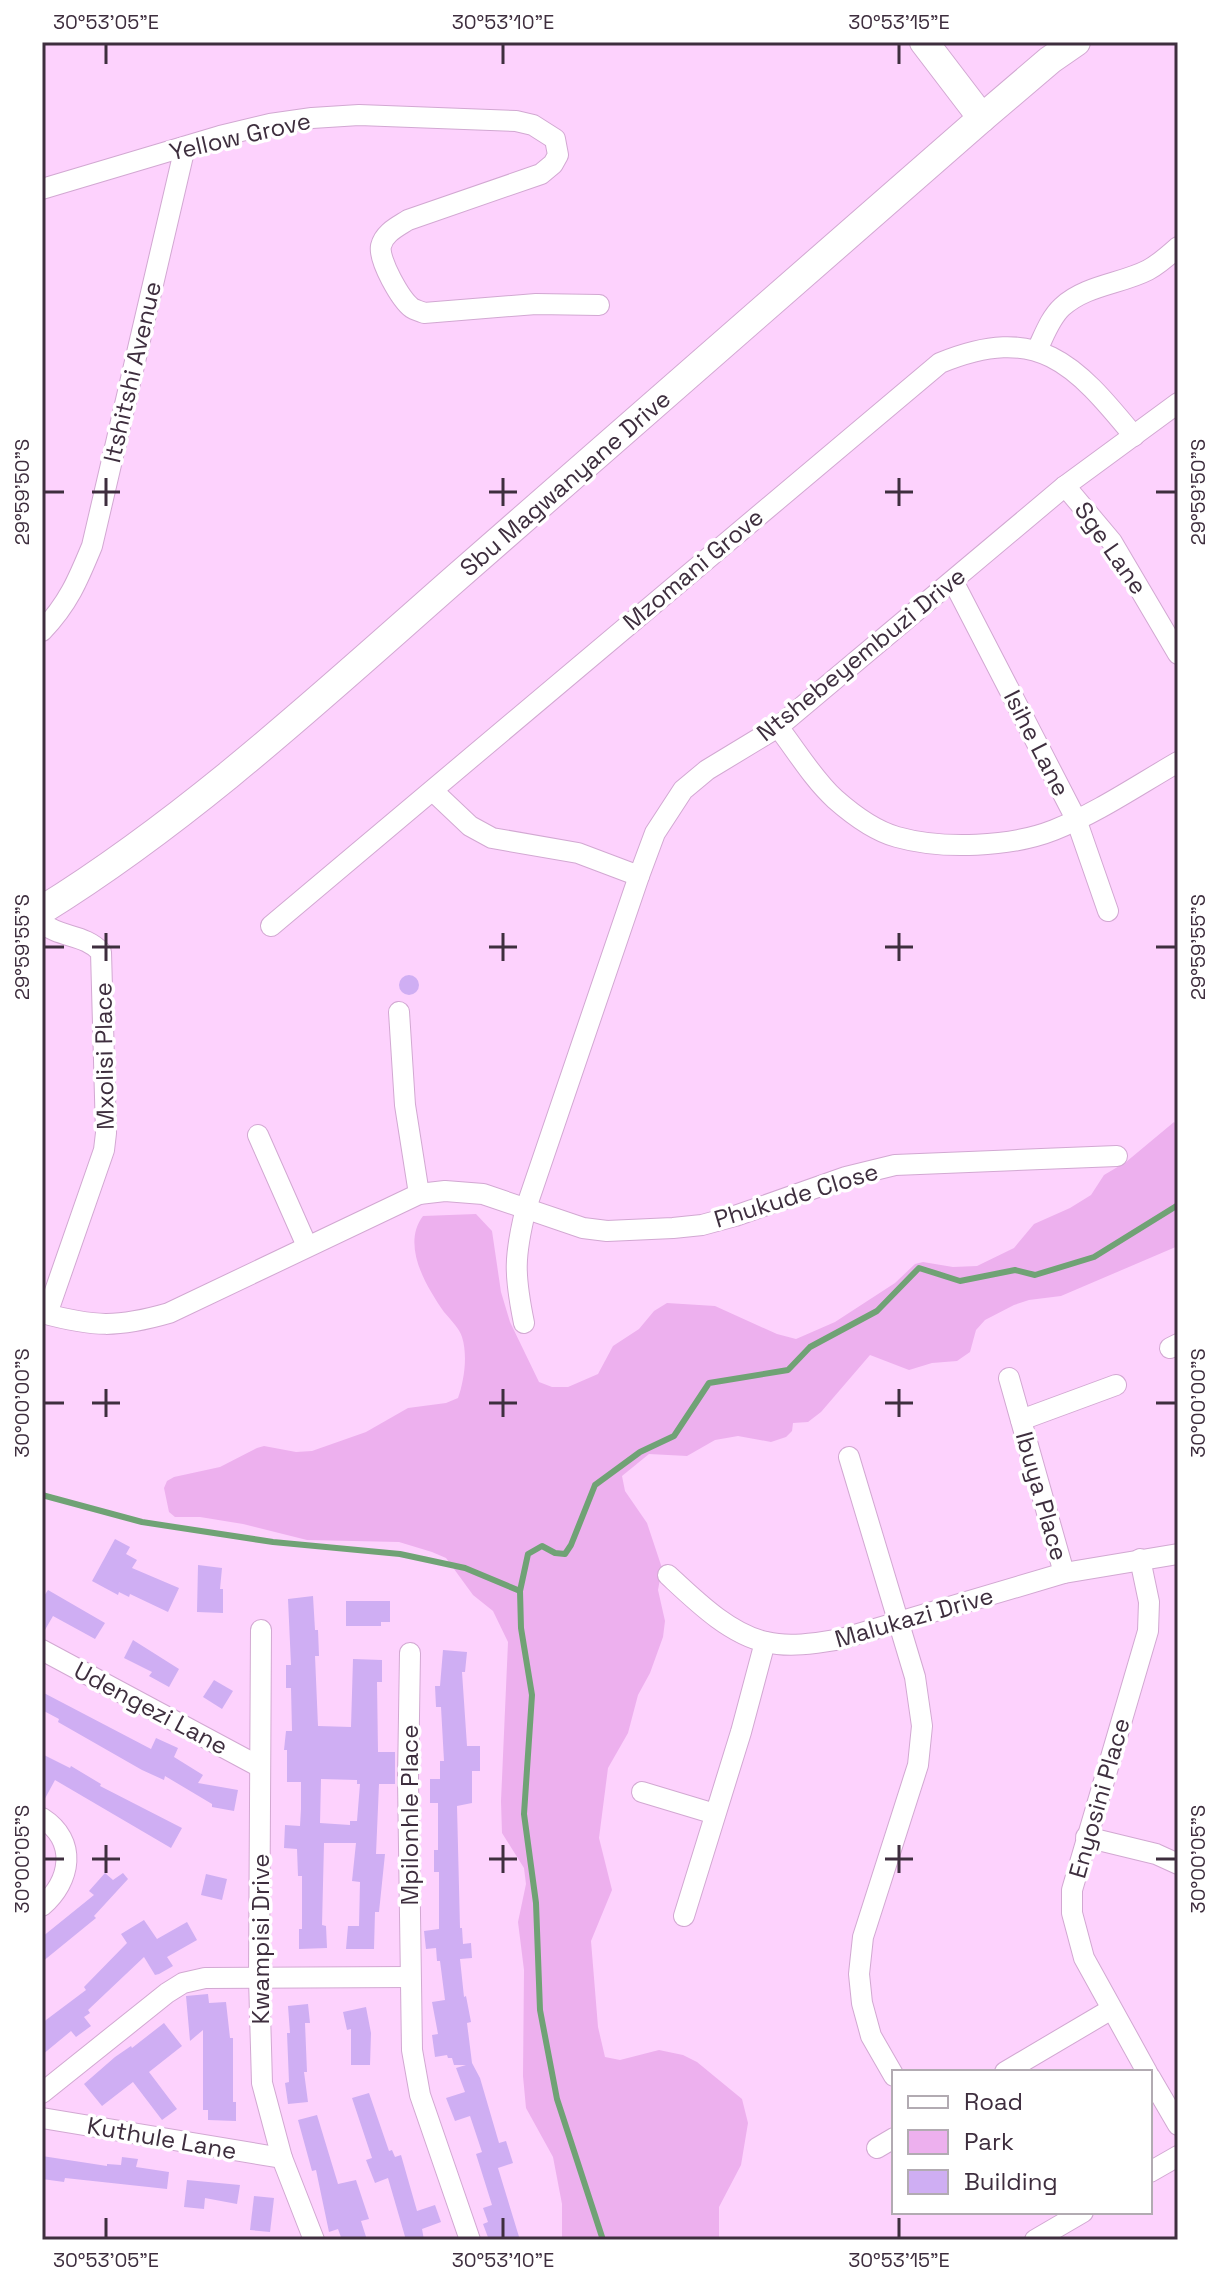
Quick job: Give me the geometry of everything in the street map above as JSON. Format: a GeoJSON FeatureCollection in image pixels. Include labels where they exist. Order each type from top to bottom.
{"type":"FeatureCollection","features":[{"type":"Feature","properties":{"kind":"main road"},"geometry":{"type":"LineString","coordinates":[[924,42],[982,118]]}},
{"type":"Feature","properties":{"kind":"main road","name":"Sbu Magwanyane Drive"},"geometry":{"type":"LineString","coordinates":[[42,910],[179,816],[383,642],[982,118],[1076,42]]}},
{"type":"Feature","properties":{"kind":"street","name":"Yellow Grove"},"geometry":{"type":"LineString","coordinates":[[42,189],[270,124],[359,115],[516,121],[533,125],[555,139],[559,147],[553,164],[541,174],[408,220],[389,232],[381,244],[385,268],[410,307],[424,313],[536,304],[599,305]]}},
{"type":"Feature","properties":{"kind":"street","name":"Itshitshi Avenue"},"geometry":{"type":"LineString","coordinates":[[42,631],[76,587],[92,546],[185,147]]}},
{"type":"Feature","properties":{"kind":"street"},"geometry":{"type":"LineString","coordinates":[[1037,350],[1061,308],[1093,289],[1148,270],[1178,247]]}},
{"type":"Feature","properties":{"kind":"street","name":"Mzomani Grove"},"geometry":{"type":"LineString","coordinates":[[271,926],[940,363],[970,351],[1008,346],[1037,350],[1064,363],[1094,387],[1134,436]]}},
{"type":"Feature","properties":{"kind":"street","name":"Ntshebeyembuzi Drive"},"geometry":{"type":"LineString","coordinates":[[524,1323],[515,1274],[526,1208],[655,833],[683,790],[707,770],[778,727],[1065,486],[1178,403]]}},
{"type":"Feature","properties":{"kind":"street","name":"Sge Lane"},"geometry":{"type":"LineString","coordinates":[[1065,486],[1112,542],[1178,654]]}},
{"type":"Feature","properties":{"kind":"street","name":"Isihe Lane"},"geometry":{"type":"LineString","coordinates":[[953,581],[1076,819],[1108,911]]}},
{"type":"Feature","properties":{"kind":"street"},"geometry":{"type":"LineString","coordinates":[[778,727],[833,797],[863,820],[896,837],[966,845],[1020,839],[1053,830],[1178,762]]}},
{"type":"Feature","properties":{"kind":"street"},"geometry":{"type":"LineString","coordinates":[[433,791],[470,826],[492,838],[578,853],[639,876]]}},
{"type":"Feature","properties":{"kind":"street","name":"Mxolisi Place"},"geometry":{"type":"LineString","coordinates":[[42,923],[54,932],[86,940],[101,952],[106,1133],[99,1165],[44,1313],[97,1325],[129,1324],[169,1313],[419,1194],[445,1191],[483,1194],[526,1208]]}},
{"type":"Feature","properties":{"kind":"street"},"geometry":{"type":"LineString","coordinates":[[399,1012],[405,1105],[419,1194]]}},
{"type":"Feature","properties":{"kind":"street"},"geometry":{"type":"LineString","coordinates":[[258,1135],[307,1246]]}},
{"type":"Feature","properties":{"kind":"street","name":"Phukude Close"},"geometry":{"type":"LineString","coordinates":[[526,1208],[583,1228],[607,1231],[673,1228],[702,1225],[735,1216],[846,1177],[895,1165],[1117,1156]]}},
{"type":"Feature","properties":{"kind":"street","name":"Ibuya Place"},"geometry":{"type":"LineString","coordinates":[[1009,1378],[1064,1573]]}},
{"type":"Feature","properties":{"kind":"street","name":"Ibuya Place"},"geometry":{"type":"LineString","coordinates":[[1021,1420],[1116,1385]]}},
{"type":"Feature","properties":{"kind":"street"},"geometry":{"type":"LineString","coordinates":[[849,1457],[915,1677],[922,1726],[918,1765],[863,1937],[859,1974],[862,2003],[871,2036],[892,2073]]}},
{"type":"Feature","properties":{"kind":"street","name":"Malukazi Drive"},"geometry":{"type":"LineString","coordinates":[[668,1575],[714,1615],[737,1630],[765,1642],[813,1644],[898,1623],[1064,1573],[1178,1554]]}},
{"type":"Feature","properties":{"kind":"street","name":"Enyosini Place"},"geometry":{"type":"LineString","coordinates":[[1140,1559],[1149,1602],[1148,1631],[1086,1837],[1072,1890],[1072,1913],[1084,1958],[1146,2070]]}},
{"type":"Feature","properties":{"kind":"street","name":"Kwampisi Drive"},"geometry":{"type":"LineString","coordinates":[[261,1630],[259,1978],[262,2083],[282,2158],[314,2240]]}},
{"type":"Feature","properties":{"kind":"street"},"geometry":{"type":"LineString","coordinates":[[684,1916],[741,1732],[765,1642]]}},
{"type":"Feature","properties":{"kind":"street","name":"Udengezi Lane"},"geometry":{"type":"LineString","coordinates":[[42,1650],[260,1767]]}},
{"type":"Feature","properties":{"kind":"street","name":"Mpilonhle Place"},"geometry":{"type":"LineString","coordinates":[[410,1653],[408,1764],[412,2050],[417,2083],[470,2240]]}},
{"type":"Feature","properties":{"kind":"street"},"geometry":{"type":"LineString","coordinates":[[642,1792],[715,1814]]}},
{"type":"Feature","properties":{"kind":"street"},"geometry":{"type":"LineString","coordinates":[[42,1818],[57,1830],[67,1856],[65,1878],[42,1906]]}},
{"type":"Feature","properties":{"kind":"street"},"geometry":{"type":"LineString","coordinates":[[1086,1837],[1156,1854],[1178,1864]]}},
{"type":"Feature","properties":{"kind":"street"},"geometry":{"type":"LineString","coordinates":[[42,2093],[183,1983],[205,1978],[410,1977]]}},
{"type":"Feature","properties":{"kind":"street"},"geometry":{"type":"LineString","coordinates":[[1008,2070],[1110,2010]]}},
{"type":"Feature","properties":{"kind":"street"},"geometry":{"type":"LineString","coordinates":[[1152,2080],[1178,2125]]}},
{"type":"Feature","properties":{"kind":"street","name":"Kuthule Lane"},"geometry":{"type":"LineString","coordinates":[[42,2118],[282,2158]]}},
{"type":"Feature","properties":{"kind":"street"},"geometry":{"type":"LineString","coordinates":[[1152,2171],[1178,2156]]}},
{"type":"Feature","properties":{"kind":"street"},"geometry":{"type":"LineString","coordinates":[[1035,2240],[1080,2214]]}},
{"type":"Feature","properties":{"kind":"green space"},"geometry":{"type":"Polygon","coordinates":[[[1174,1122],[1178,1126],[1178,1246],[1061,1296],[1029,1300],[985,1320],[976,1330],[970,1352],[957,1361],[932,1363],[909,1370],[870,1355],[821,1412],[808,1422],[793,1423],[792,1431],[786,1437],[771,1442],[738,1436],[715,1440],[687,1456],[649,1454],[622,1476],[625,1491],[647,1523],[662,1568],[658,1590],[665,1621],[663,1637],[638,1695],[628,1733],[608,1768],[599,1838],[612,1890],[591,1941],[598,2027],[605,2057],[620,2060],[659,2050],[683,2055],[697,2062],[742,2099],[748,2123],[741,2165],[719,2207],[719,2240],[562,2240],[562,2204],[553,2157],[526,2108],[523,2076],[524,1970],[518,1922],[526,1884],[524,1868],[502,1833],[508,1642],[493,1611],[473,1595],[446,1558],[432,1552],[399,1542],[307,1540],[243,1524],[200,1517],[175,1517],[169,1512],[164,1488],[167,1481],[220,1467],[264,1446],[296,1452],[312,1451],[366,1432],[408,1408],[446,1403],[458,1398],[464,1368],[464,1344],[418,1265],[414,1240],[423,1216],[476,1214],[492,1231],[501,1292],[510,1322],[539,1382],[552,1387],[568,1387],[598,1374],[613,1346],[639,1329],[654,1311],[667,1303],[715,1306],[777,1334],[796,1339],[835,1322],[895,1283],[915,1264],[977,1266],[1014,1248],[1034,1224],[1091,1195],[1104,1175],[1126,1162],[1174,1122]]]}},
{"type":"Feature","properties":{"kind":"building"},"geometry":{"type":"Polygon","coordinates":[[[409,975],[416,978],[419,985],[416,992],[409,995],[402,992],[399,985],[402,978],[409,975]]]}},
{"type":"Feature","properties":{"kind":"building"},"geometry":{"type":"Polygon","coordinates":[[[115,1539],[130,1547],[126,1554],[137,1560],[132,1568],[179,1588],[168,1612],[130,1594],[129,1597],[119,1592],[118,1595],[92,1581],[115,1539]]]}},
{"type":"Feature","properties":{"kind":"building"},"geometry":{"type":"Polygon","coordinates":[[[198,1565],[222,1568],[220,1589],[223,1589],[223,1613],[197,1612],[198,1565]]]}},
{"type":"Feature","properties":{"kind":"building"},"geometry":{"type":"Polygon","coordinates":[[[48,1590],[105,1623],[95,1639],[53,1616],[42,1635],[42,1599],[48,1590]]]}},
{"type":"Feature","properties":{"kind":"building"},"geometry":{"type":"Polygon","coordinates":[[[313,1596],[319,1656],[315,1656],[318,1726],[351,1727],[353,1659],[382,1660],[382,1682],[377,1682],[378,1752],[395,1752],[395,1784],[379,1784],[376,1854],[385,1854],[379,1912],[375,1912],[374,1949],[346,1949],[348,1926],[359,1926],[360,1882],[352,1881],[356,1843],[324,1843],[322,1925],[326,1926],[327,1948],[299,1949],[302,1876],[298,1876],[297,1849],[284,1848],[285,1825],[300,1826],[301,1809],[301,1782],[287,1782],[287,1750],[284,1750],[286,1731],[292,1731],[291,1688],[286,1688],[286,1665],[291,1665],[288,1599],[313,1596]],[[321,1779],[320,1823],[350,1825],[350,1821],[357,1821],[360,1784],[357,1780],[321,1779]]]}},
{"type":"Feature","properties":{"kind":"building"},"geometry":{"type":"Polygon","coordinates":[[[346,1601],[390,1601],[390,1622],[381,1622],[381,1626],[346,1626],[346,1601]]]}},
{"type":"Feature","properties":{"kind":"building"},"geometry":{"type":"Polygon","coordinates":[[[133,1640],[179,1669],[169,1687],[149,1676],[152,1672],[124,1658],[133,1640]]]}},
{"type":"Feature","properties":{"kind":"building"},"geometry":{"type":"Polygon","coordinates":[[[443,1650],[467,1652],[465,1672],[462,1672],[467,1746],[480,1746],[480,1771],[472,1771],[472,1803],[457,1806],[460,1928],[463,1944],[471,1943],[472,1958],[460,1959],[464,1997],[471,2022],[467,2023],[472,2063],[480,2078],[499,2143],[506,2141],[513,2163],[498,2168],[520,2240],[489,2240],[483,2224],[488,2222],[483,2208],[492,2205],[476,2154],[482,2152],[470,2116],[455,2121],[446,2098],[465,2092],[456,2068],[466,2065],[454,2065],[447,2055],[435,2057],[432,2035],[438,2034],[432,2002],[445,2000],[440,1961],[437,1961],[436,1948],[426,1949],[424,1931],[439,1929],[439,1872],[434,1872],[434,1850],[438,1850],[438,1803],[430,1803],[430,1779],[440,1779],[440,1761],[444,1761],[441,1707],[436,1707],[435,1686],[440,1686],[443,1650]]]}},
{"type":"Feature","properties":{"kind":"building"},"geometry":{"type":"Polygon","coordinates":[[[214,1680],[233,1691],[222,1709],[203,1697],[214,1680]]]}},
{"type":"Feature","properties":{"kind":"building"},"geometry":{"type":"Polygon","coordinates":[[[42,1692],[151,1749],[156,1738],[178,1748],[174,1757],[203,1775],[198,1783],[238,1790],[234,1811],[212,1807],[212,1804],[165,1776],[164,1780],[142,1770],[58,1722],[59,1719],[42,1710],[42,1692]]]}},
{"type":"Feature","properties":{"kind":"building"},"geometry":{"type":"Polygon","coordinates":[[[42,1754],[71,1766],[100,1786],[182,1828],[171,1848],[55,1780],[42,1804],[42,1754]]]}},
{"type":"Feature","properties":{"kind":"building"},"geometry":{"type":"Polygon","coordinates":[[[105,1873],[113,1880],[123,1873],[128,1879],[94,1916],[96,1918],[42,1962],[42,1937],[94,1895],[89,1891],[105,1873]]]}},
{"type":"Feature","properties":{"kind":"building"},"geometry":{"type":"Polygon","coordinates":[[[206,1874],[227,1879],[222,1900],[201,1895],[206,1874]]]}},
{"type":"Feature","properties":{"kind":"building"},"geometry":{"type":"Polygon","coordinates":[[[144,1920],[157,1939],[187,1922],[197,1940],[167,1957],[173,1966],[159,1974],[155,1975],[144,1957],[88,2010],[90,2013],[84,2017],[91,2026],[76,2037],[71,2031],[42,2055],[42,2023],[86,1990],[84,1987],[127,1943],[121,1934],[144,1920]]]}},
{"type":"Feature","properties":{"kind":"building"},"geometry":{"type":"Polygon","coordinates":[[[208,1994],[209,2003],[226,2002],[230,2038],[233,2038],[236,2121],[208,2120],[208,2110],[203,2110],[203,2030],[190,2041],[186,1996],[208,1994]]]}},
{"type":"Feature","properties":{"kind":"building"},"geometry":{"type":"Polygon","coordinates":[[[308,2004],[310,2023],[305,2023],[307,2072],[304,2072],[308,2102],[288,2104],[285,2083],[289,2082],[288,2006],[308,2004]]]}},
{"type":"Feature","properties":{"kind":"building"},"geometry":{"type":"Polygon","coordinates":[[[366,2007],[371,2033],[370,2065],[351,2065],[351,2029],[347,2030],[343,2012],[366,2007]]]}},
{"type":"Feature","properties":{"kind":"building"},"geometry":{"type":"Polygon","coordinates":[[[164,2023],[182,2046],[149,2072],[177,2109],[162,2120],[133,2082],[102,2106],[84,2084],[115,2057],[164,2023]]]}},
{"type":"Feature","properties":{"kind":"building"},"geometry":{"type":"Polygon","coordinates":[[[369,2093],[389,2151],[392,2150],[395,2157],[401,2155],[417,2211],[435,2205],[441,2222],[422,2229],[424,2240],[406,2240],[388,2178],[375,2183],[366,2160],[372,2158],[352,2098],[369,2093]]]}},
{"type":"Feature","properties":{"kind":"building"},"geometry":{"type":"Polygon","coordinates":[[[317,2115],[338,2184],[356,2180],[369,2219],[361,2221],[367,2240],[342,2240],[338,2229],[329,2232],[316,2170],[312,2171],[298,2120],[317,2115]]]}},
{"type":"Feature","properties":{"kind":"building"},"geometry":{"type":"Polygon","coordinates":[[[42,2156],[107,2166],[121,2165],[122,2157],[138,2159],[136,2167],[169,2172],[167,2189],[65,2178],[64,2182],[42,2179],[42,2156]]]}},
{"type":"Feature","properties":{"kind":"building"},"geometry":{"type":"Polygon","coordinates":[[[187,2180],[240,2185],[237,2204],[205,2198],[204,2209],[184,2207],[187,2180]]]}},
{"type":"Feature","properties":{"kind":"building"},"geometry":{"type":"Polygon","coordinates":[[[254,2196],[274,2198],[270,2232],[250,2230],[254,2196]]]}},
{"type":"Feature","properties":{"kind":"waterway"},"geometry":{"type":"LineString","coordinates":[[603,2240],[557,2099],[540,2010],[536,1903],[524,1814],[532,1695],[521,1628],[520,1591],[528,1554],[542,1546],[565,1554],[595,1485],[640,1452],[674,1436],[709,1383],[788,1370],[810,1347],[877,1311],[919,1268],[960,1281],[1015,1270],[1035,1275],[1094,1257],[1178,1205]]}},
{"type":"Feature","properties":{"kind":"waterway"},"geometry":{"type":"LineString","coordinates":[[42,1495],[142,1522],[273,1542],[400,1554],[465,1568],[520,1591]]}}]}
